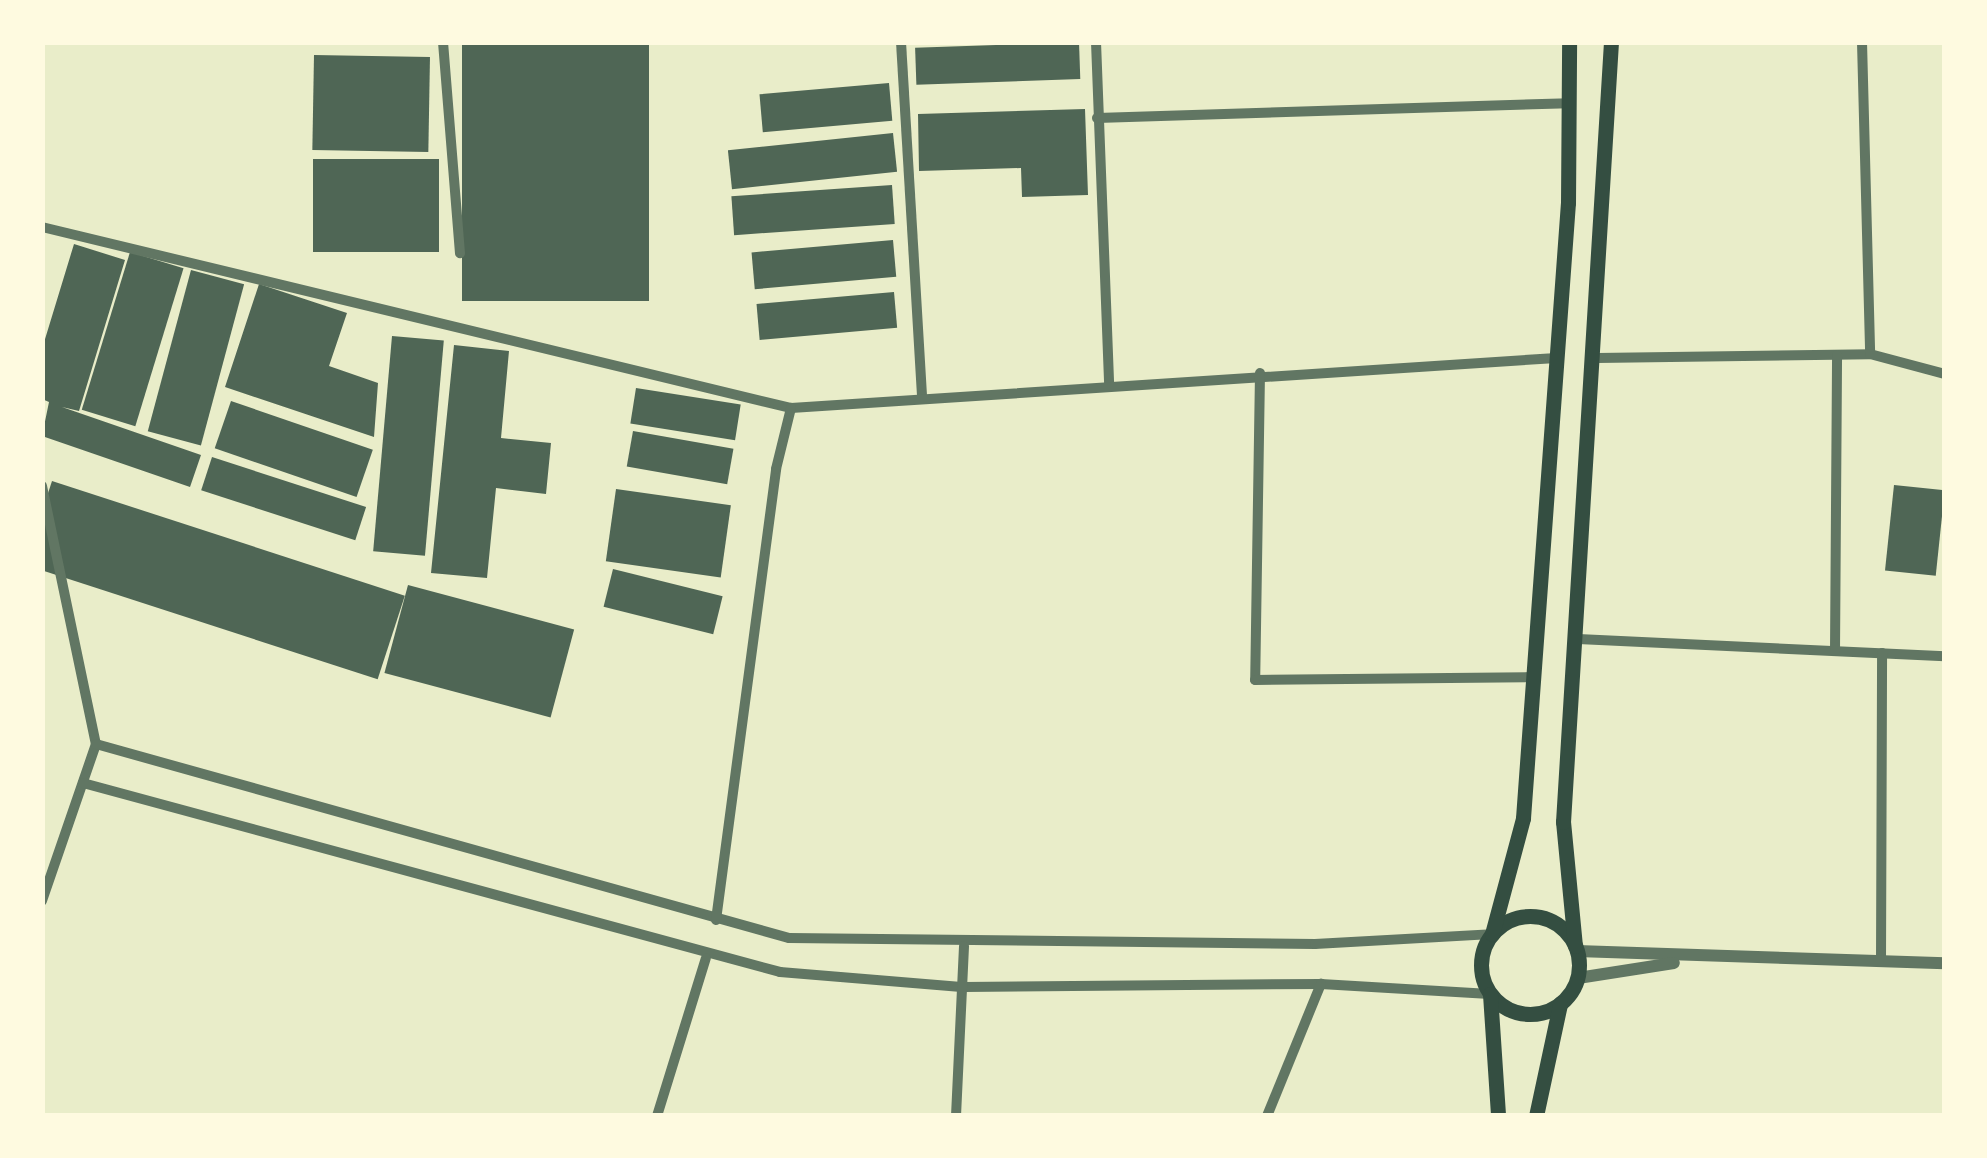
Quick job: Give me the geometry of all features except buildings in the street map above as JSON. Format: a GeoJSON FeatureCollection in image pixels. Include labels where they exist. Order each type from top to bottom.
{"type":"FeatureCollection","features":[{"type":"Feature","properties":{"kind":"main road"},"geometry":{"type":"LineString","coordinates":[[1498,1116],[1490,994],[1481,964],[1523,818],[1556,358],[1569,42]]}},
{"type":"Feature","properties":{"kind":"main road"},"geometry":{"type":"LineString","coordinates":[[1537,1116],[1560,1004],[1578,978],[1563,822],[1598,358],[1611,42]]}},
{"type":"Feature","properties":{"kind":"main road"},"geometry":{"type":"LineString","coordinates":[[1492,934],[1537,916],[1576,948]]}},
{"type":"Feature","properties":{"kind":"main road"},"geometry":{"type":"LineString","coordinates":[[1490,994],[1531,1014],[1560,1004]]}},
{"type":"Feature","properties":{"kind":"street"},"geometry":{"type":"LineString","coordinates":[[443,42],[460,253]]}},
{"type":"Feature","properties":{"kind":"street"},"geometry":{"type":"LineString","coordinates":[[902,42],[922,394]]}},
{"type":"Feature","properties":{"kind":"street"},"geometry":{"type":"LineString","coordinates":[[1096,42],[1109,386]]}},
{"type":"Feature","properties":{"kind":"street"},"geometry":{"type":"LineString","coordinates":[[1862,42],[1870,354]]}},
{"type":"Feature","properties":{"kind":"street"},"geometry":{"type":"LineString","coordinates":[[1097,118],[1569,103]]}},
{"type":"Feature","properties":{"kind":"street"},"geometry":{"type":"LineString","coordinates":[[42,227],[791,408],[922,394],[1556,358]]}},
{"type":"Feature","properties":{"kind":"street"},"geometry":{"type":"LineString","coordinates":[[1598,358],[1870,354],[1945,374]]}},
{"type":"Feature","properties":{"kind":"street"},"geometry":{"type":"LineString","coordinates":[[1835,651],[1837,355]]}},
{"type":"Feature","properties":{"kind":"street"},"geometry":{"type":"LineString","coordinates":[[1260,374],[1255,680],[1533,677]]}},
{"type":"Feature","properties":{"kind":"street"},"geometry":{"type":"LineString","coordinates":[[716,920],[791,408]]}},
{"type":"Feature","properties":{"kind":"street"},"geometry":{"type":"LineString","coordinates":[[42,486],[96,744],[42,901]]}},
{"type":"Feature","properties":{"kind":"street"},"geometry":{"type":"LineString","coordinates":[[1578,639],[1945,656]]}},
{"type":"Feature","properties":{"kind":"street"},"geometry":{"type":"LineString","coordinates":[[1881,962],[1882,653]]}},
{"type":"Feature","properties":{"kind":"street"},"geometry":{"type":"LineString","coordinates":[[96,744],[789,938],[964,946],[1492,934]]}},
{"type":"Feature","properties":{"kind":"street"},"geometry":{"type":"LineString","coordinates":[[83,782],[706,958],[964,987],[1321,984],[1490,994]]}},
{"type":"Feature","properties":{"kind":"street"},"geometry":{"type":"LineString","coordinates":[[956,1116],[964,946]]}},
{"type":"Feature","properties":{"kind":"street"},"geometry":{"type":"LineString","coordinates":[[1576,948],[1693,960],[1945,963]]}},
{"type":"Feature","properties":{"kind":"street"},"geometry":{"type":"LineString","coordinates":[[657,1116],[706,958]]}},
{"type":"Feature","properties":{"kind":"street"},"geometry":{"type":"LineString","coordinates":[[1578,978],[1693,960]]}},
{"type":"Feature","properties":{"kind":"street"},"geometry":{"type":"LineString","coordinates":[[1268,1116],[1321,984]]}}]}
